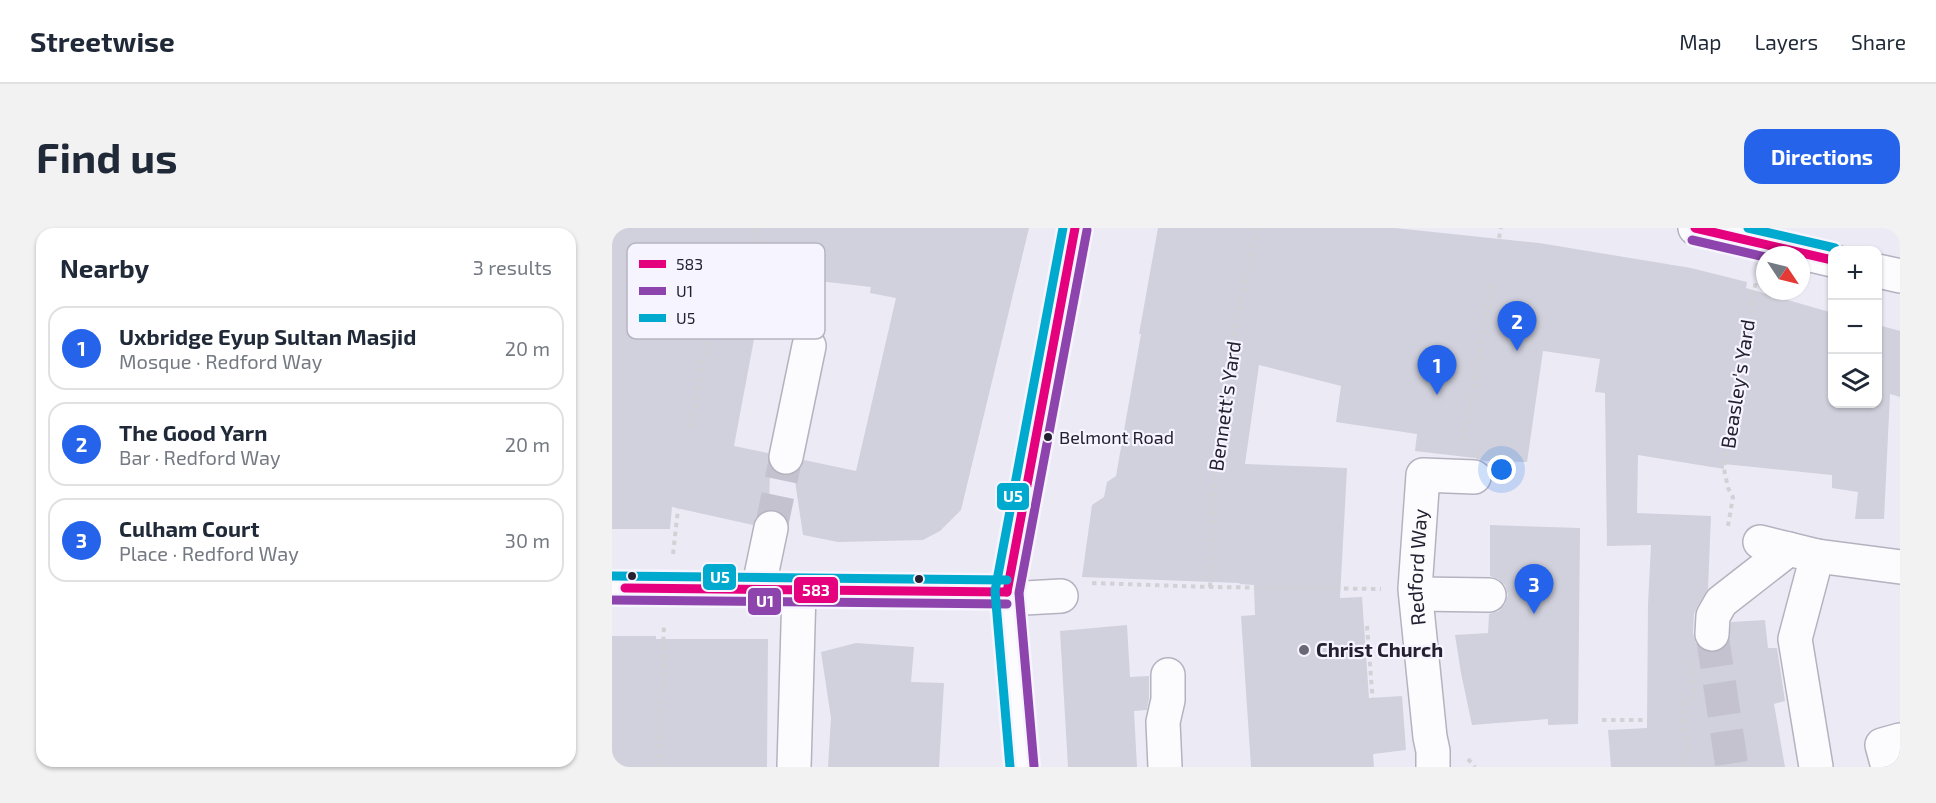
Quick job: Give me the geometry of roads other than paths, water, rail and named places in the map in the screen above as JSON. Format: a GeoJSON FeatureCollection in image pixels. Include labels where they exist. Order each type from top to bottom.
{"type":"FeatureCollection","features":[{"type":"Feature","properties":{"kind":"street"},"geometry":{"type":"LineString","coordinates":[[1022,767],[1007,596],[1075,228]]}},
{"type":"Feature","properties":{"kind":"street"},"geometry":{"type":"LineString","coordinates":[[1695,228],[1828,259]]}},
{"type":"Feature","properties":{"kind":"street"},"geometry":{"type":"LineString","coordinates":[[1882,272],[1900,276]]}},
{"type":"Feature","properties":{"kind":"street"},"geometry":{"type":"LineString","coordinates":[[786,457],[809,346]]}},
{"type":"Feature","properties":{"kind":"street","name":"Redford Way"},"geometry":{"type":"LineString","coordinates":[[1433,767],[1434,751],[1430,737],[1415,591],[1423,475],[1466,477]]}},
{"type":"Feature","properties":{"kind":"street"},"geometry":{"type":"LineString","coordinates":[[758,590],[771,528]]}},
{"type":"Feature","properties":{"kind":"street"},"geometry":{"type":"LineString","coordinates":[[1788,549],[1796,639],[1816,767]]}},
{"type":"Feature","properties":{"kind":"street"},"geometry":{"type":"LineString","coordinates":[[1702,643],[1721,602],[1788,549],[1900,567]]}},
{"type":"Feature","properties":{"kind":"street"},"geometry":{"type":"LineString","coordinates":[[612,588],[1007,596],[1074,590]]}},
{"type":"Feature","properties":{"kind":"street"},"geometry":{"type":"LineString","coordinates":[[794,767],[799,591]]}},
{"type":"Feature","properties":{"kind":"street"},"geometry":{"type":"LineString","coordinates":[[1415,591],[1489,595]]}},
{"type":"Feature","properties":{"kind":"street"},"geometry":{"type":"LineString","coordinates":[[1165,767],[1163,722],[1168,700],[1168,675]]}},
{"type":"Feature","properties":{"kind":"street"},"geometry":{"type":"LineString","coordinates":[[1888,767],[1882,745],[1900,740]]}},
{"type":"Feature","properties":{"kind":"tunnel"},"geometry":{"type":"LineString","coordinates":[[771,528],[786,457]]}},
{"type":"Feature","properties":{"kind":"tunnel"},"geometry":{"type":"LineString","coordinates":[[1712,634],[1732,767]]}},
{"type":"Feature","properties":{"kind":"place","name":"The Good Yarn"},"geometry":{"type":"Point","coordinates":[1517,351]}},
{"type":"Feature","properties":{"kind":"place","name":"Uxbridge Eyup Sultan Masjid"},"geometry":{"type":"Point","coordinates":[1437,395]}},
{"type":"Feature","properties":{"kind":"place","name":"Belmont Road"},"geometry":{"type":"Point","coordinates":[1048,437]}},
{"type":"Feature","properties":{"kind":"place","name":"Culham Court"},"geometry":{"type":"Point","coordinates":[1534,614]}},
{"type":"Feature","properties":{"kind":"place","name":"Christ Church"},"geometry":{"type":"Point","coordinates":[1304,650]}}]}
